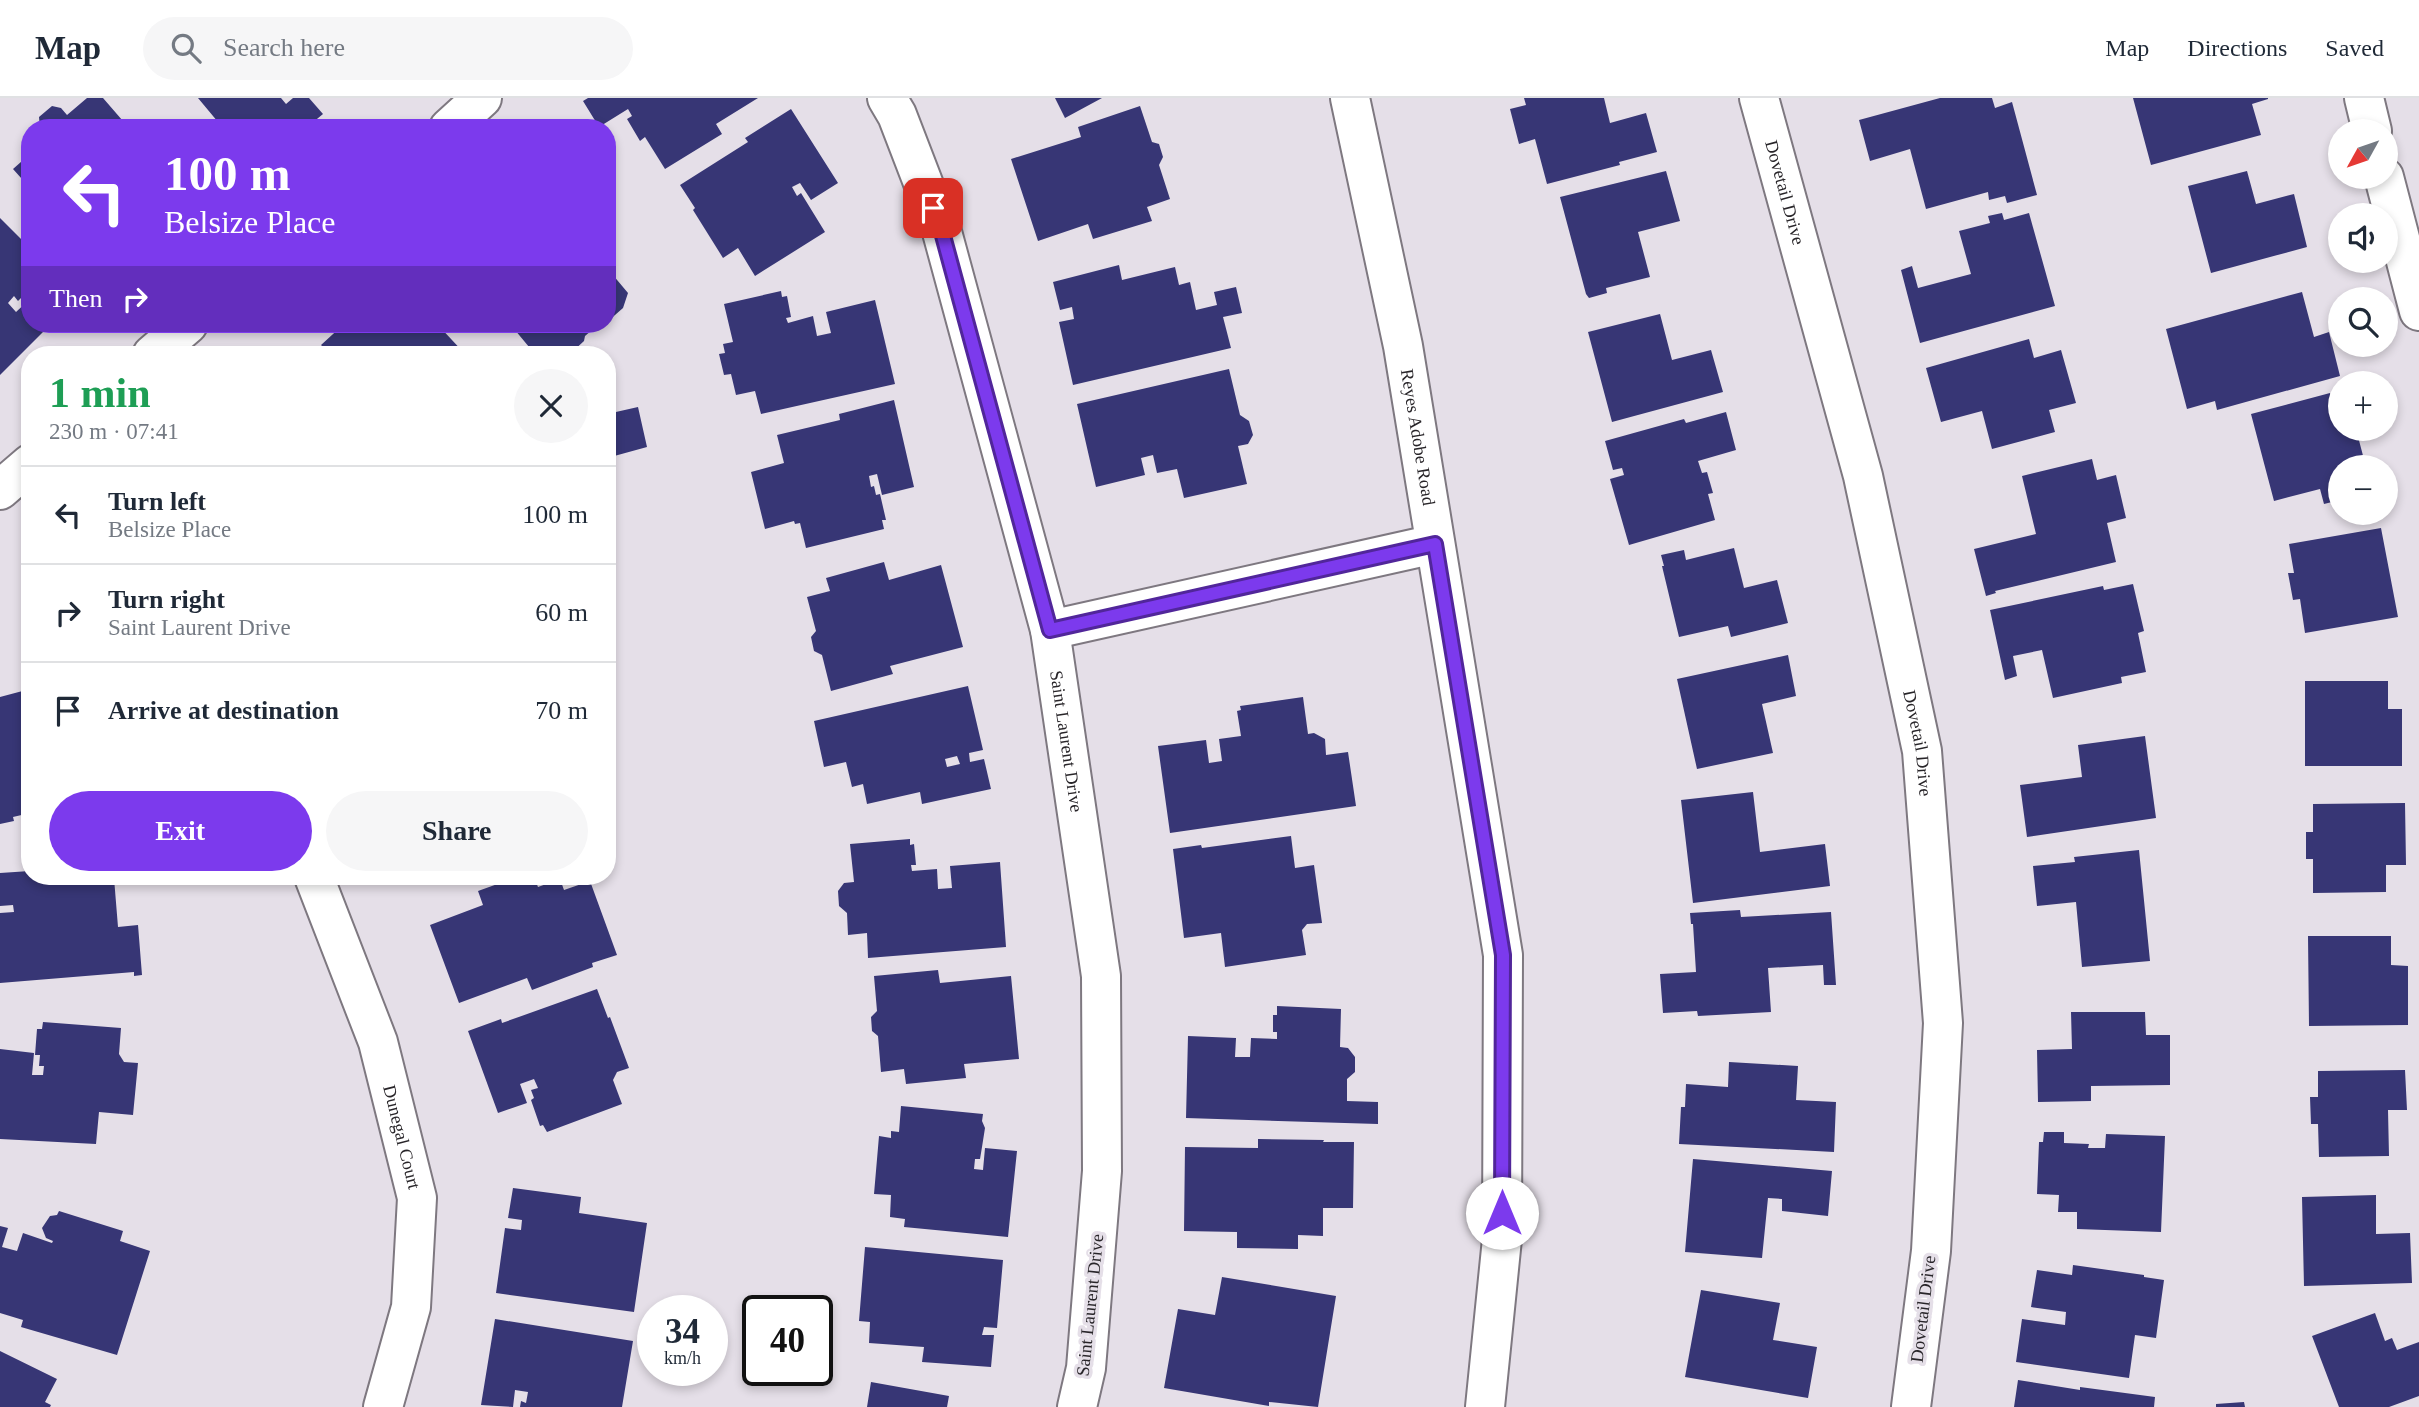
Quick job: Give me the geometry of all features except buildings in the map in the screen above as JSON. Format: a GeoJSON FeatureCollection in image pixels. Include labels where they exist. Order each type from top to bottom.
{"type":"FeatureCollection","features":[{"type":"Feature","properties":{"kind":"street"},"geometry":{"type":"LineString","coordinates":[[459,119],[482,98]]}},
{"type":"Feature","properties":{"kind":"street","name":"Saint Laurent Drive"},"geometry":{"type":"LineString","coordinates":[[887,98],[897,115],[942,232],[1050,630],[1101,976],[1102,1171],[1086,1368],[1077,1407]]}},
{"type":"Feature","properties":{"kind":"street","name":"Reyes Adobe Road"},"geometry":{"type":"LineString","coordinates":[[1350,98],[1403,346],[1503,955],[1502,1239],[1485,1407]]}},
{"type":"Feature","properties":{"kind":"street","name":"Dovetail Drive"},"geometry":{"type":"LineString","coordinates":[[1759,98],[1863,476],[1922,751],[1943,1023],[1931,1251],[1911,1407]]}},
{"type":"Feature","properties":{"kind":"street"},"geometry":{"type":"LineString","coordinates":[[2364,98],[2369,119]]}},
{"type":"Feature","properties":{"kind":"street"},"geometry":{"type":"LineString","coordinates":[[2387,189],[2419,311]]}},
{"type":"Feature","properties":{"kind":"street"},"geometry":{"type":"LineString","coordinates":[[162,346],[177,333]]}},
{"type":"Feature","properties":{"kind":"street"},"geometry":{"type":"LineString","coordinates":[[0,489],[21,472]]}},
{"type":"Feature","properties":{"kind":"street"},"geometry":{"type":"LineString","coordinates":[[1050,630],[1435,544]]}},
{"type":"Feature","properties":{"kind":"street","name":"Dunegal Court"},"geometry":{"type":"LineString","coordinates":[[317,885],[378,1042],[417,1198],[411,1307],[383,1407]]}},
{"type":"Feature","properties":{"kind":"route"},"geometry":{"type":"LineString","coordinates":[[933,208],[942,232],[1050,630],[1435,544],[1503,955],[1502,1213]]}}]}
